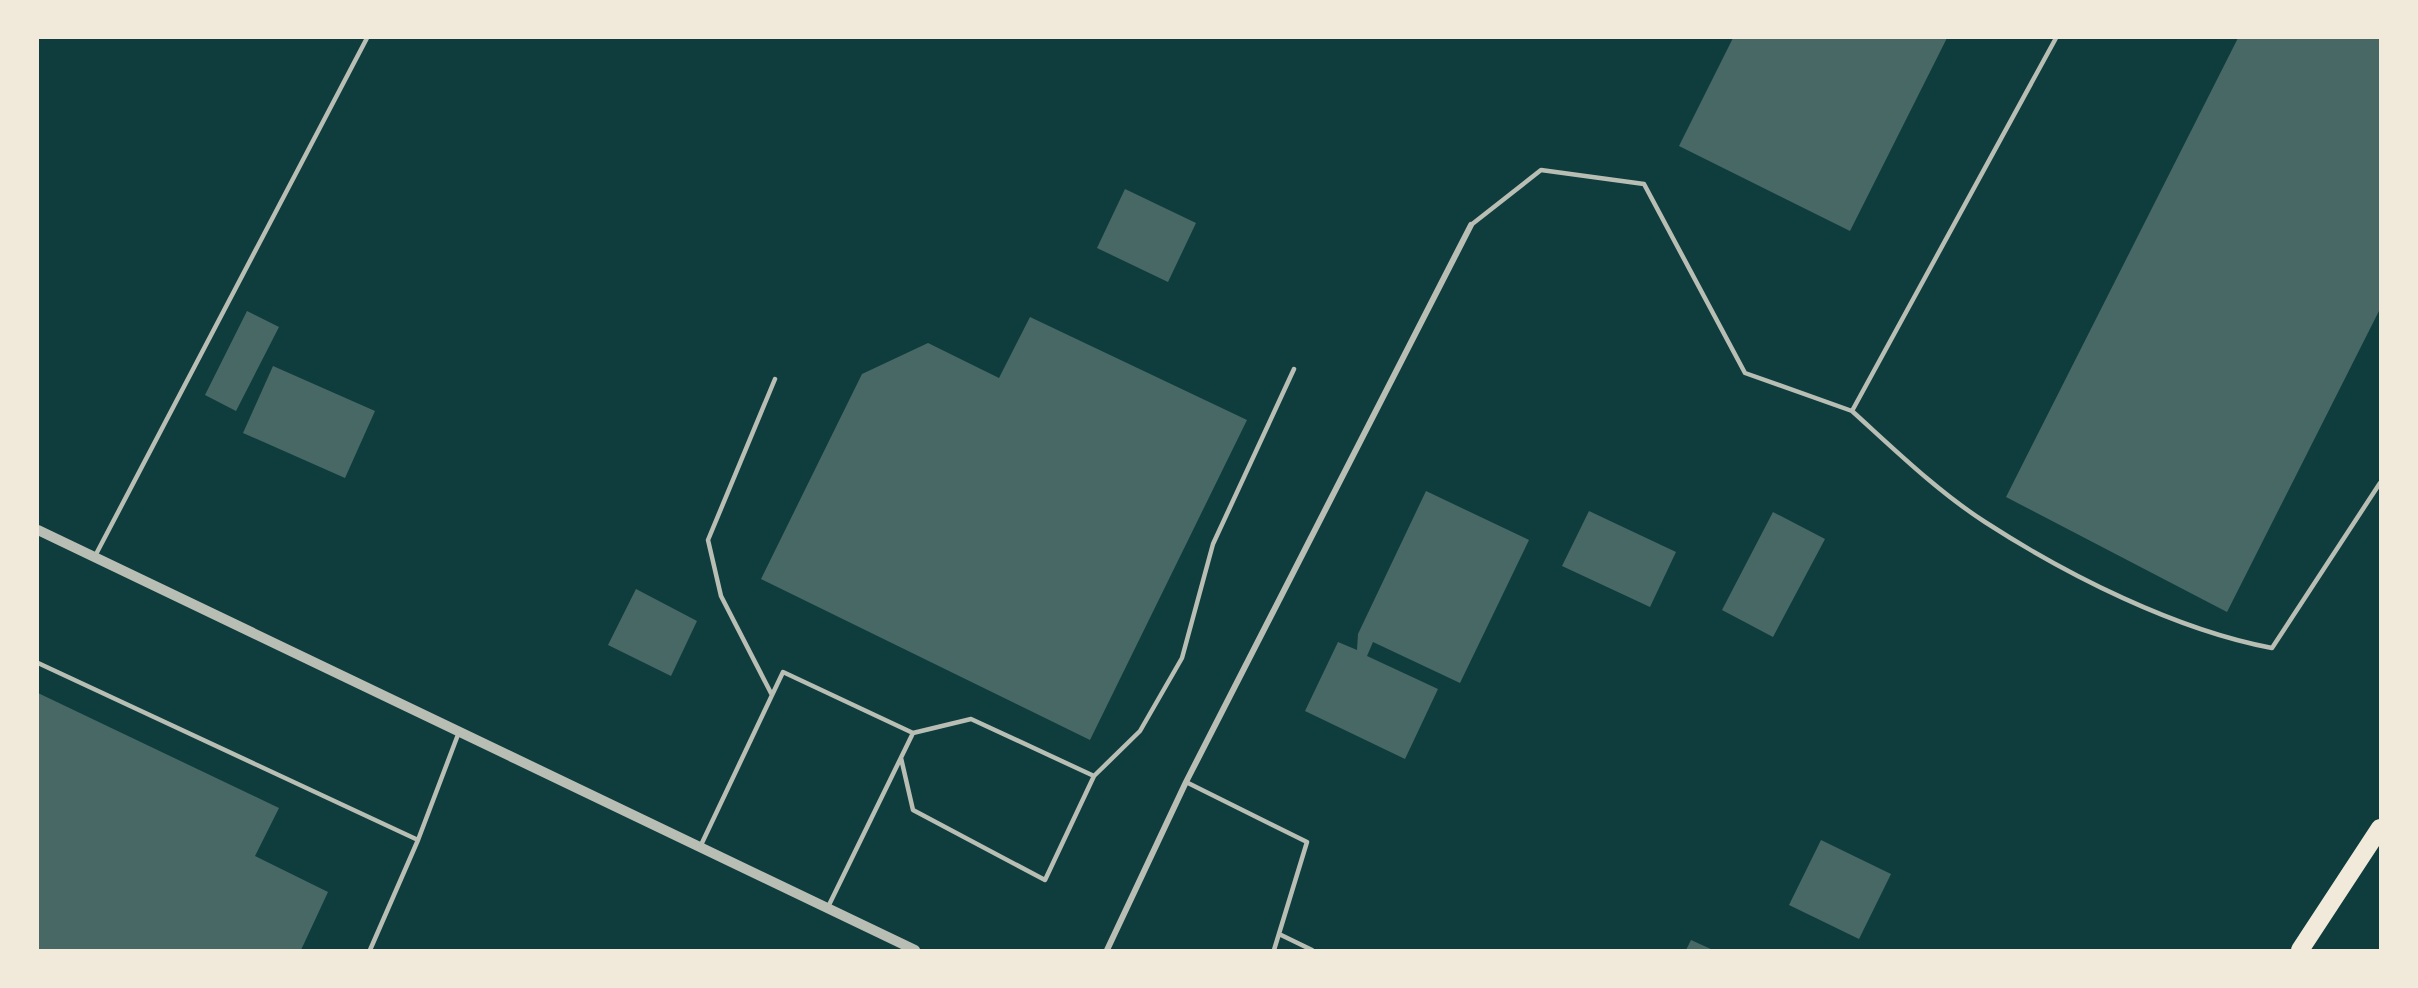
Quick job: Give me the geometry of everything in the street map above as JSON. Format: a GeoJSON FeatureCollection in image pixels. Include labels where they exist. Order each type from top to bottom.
{"type":"FeatureCollection","features":[{"type":"Feature","properties":{"kind":"highway"},"geometry":{"type":"LineString","coordinates":[[2300,951],[2380,828]]}},
{"type":"Feature","properties":{"kind":"street"},"geometry":{"type":"LineString","coordinates":[[1107,951],[1186,782],[1471,225]]}},
{"type":"Feature","properties":{"kind":"street"},"geometry":{"type":"LineString","coordinates":[[38,531],[915,951]]}},
{"type":"Feature","properties":{"kind":"lane"},"geometry":{"type":"LineString","coordinates":[[94,558],[367,38]]}},
{"type":"Feature","properties":{"kind":"lane"},"geometry":{"type":"LineString","coordinates":[[1852,411],[2056,38]]}},
{"type":"Feature","properties":{"kind":"lane"},"geometry":{"type":"LineString","coordinates":[[1471,225],[1541,170],[1644,184],[1745,373],[1852,411],[1923,474],[1984,521],[2066,569],[2196,628],[2248,643],[2272,648],[2380,483]]}},
{"type":"Feature","properties":{"kind":"lane"},"geometry":{"type":"LineString","coordinates":[[901,757],[913,810],[1045,880],[1094,776],[1140,731],[1182,658],[1213,544],[1294,369]]}},
{"type":"Feature","properties":{"kind":"lane"},"geometry":{"type":"LineString","coordinates":[[772,695],[722,596],[708,540],[775,379]]}},
{"type":"Feature","properties":{"kind":"lane"},"geometry":{"type":"LineString","coordinates":[[38,663],[418,840]]}},
{"type":"Feature","properties":{"kind":"lane"},"geometry":{"type":"LineString","coordinates":[[699,848],[783,672],[913,733],[971,719],[1094,776]]}},
{"type":"Feature","properties":{"kind":"lane"},"geometry":{"type":"LineString","coordinates":[[370,951],[418,840],[459,732]]}},
{"type":"Feature","properties":{"kind":"lane"},"geometry":{"type":"LineString","coordinates":[[828,909],[913,733]]}},
{"type":"Feature","properties":{"kind":"lane"},"geometry":{"type":"LineString","coordinates":[[1186,782],[1307,842],[1274,951]]}},
{"type":"Feature","properties":{"kind":"lane"},"geometry":{"type":"LineString","coordinates":[[1279,934],[1312,951]]}},
{"type":"Feature","properties":{"kind":"building"},"geometry":{"type":"Polygon","coordinates":[[[1733,38],[1947,38],[1850,231],[1679,146],[1733,38]]]}},
{"type":"Feature","properties":{"kind":"building"},"geometry":{"type":"Polygon","coordinates":[[[2238,38],[2380,38],[2380,309],[2227,612],[2006,497],[2238,38]]]}},
{"type":"Feature","properties":{"kind":"building"},"geometry":{"type":"Polygon","coordinates":[[[1125,189],[1196,223],[1168,282],[1097,248],[1125,189]]]}},
{"type":"Feature","properties":{"kind":"building"},"geometry":{"type":"Polygon","coordinates":[[[247,311],[279,327],[236,411],[205,395],[247,311]]]}},
{"type":"Feature","properties":{"kind":"building"},"geometry":{"type":"Polygon","coordinates":[[[1030,317],[1247,420],[1090,740],[761,579],[862,374],[928,343],[999,378],[1030,317]]]}},
{"type":"Feature","properties":{"kind":"building"},"geometry":{"type":"Polygon","coordinates":[[[273,366],[375,411],[345,478],[243,433],[273,366]]]}},
{"type":"Feature","properties":{"kind":"building"},"geometry":{"type":"Polygon","coordinates":[[[1426,491],[1529,540],[1460,683],[1373,642],[1367,656],[1438,689],[1405,759],[1305,711],[1338,642],[1357,650],[1358,634],[1426,491]]]}},
{"type":"Feature","properties":{"kind":"building"},"geometry":{"type":"Polygon","coordinates":[[[1589,511],[1676,552],[1650,607],[1562,566],[1589,511]]]}},
{"type":"Feature","properties":{"kind":"building"},"geometry":{"type":"Polygon","coordinates":[[[1773,512],[1825,539],[1773,637],[1722,610],[1773,512]]]}},
{"type":"Feature","properties":{"kind":"building"},"geometry":{"type":"Polygon","coordinates":[[[636,589],[697,621],[671,676],[608,645],[636,589]]]}},
{"type":"Feature","properties":{"kind":"building"},"geometry":{"type":"Polygon","coordinates":[[[38,693],[279,808],[255,856],[328,892],[301,950],[38,950],[38,693]]]}},
{"type":"Feature","properties":{"kind":"building"},"geometry":{"type":"Polygon","coordinates":[[[1821,840],[1891,874],[1859,939],[1789,905],[1821,840]]]}},
{"type":"Feature","properties":{"kind":"building"},"geometry":{"type":"Polygon","coordinates":[[[1691,940],[1713,950],[1686,950],[1691,940]]]}}]}
